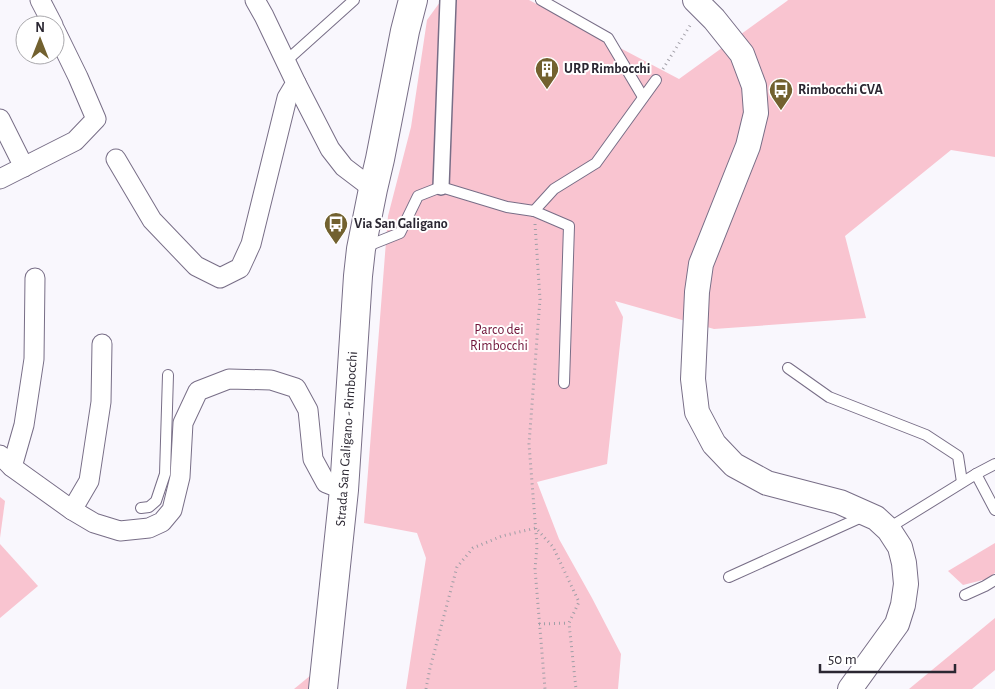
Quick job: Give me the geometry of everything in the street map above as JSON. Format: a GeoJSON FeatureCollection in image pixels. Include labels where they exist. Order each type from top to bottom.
{"type":"FeatureCollection","features":[{"type":"Feature","properties":{"kind":"main road","name":"Strada San Galigano - Rimbocchi"},"geometry":{"type":"LineString","coordinates":[[323,689],[344,490],[361,248],[413,0]]}},
{"type":"Feature","properties":{"kind":"street"},"geometry":{"type":"LineString","coordinates":[[40,0],[47,15]]}},
{"type":"Feature","properties":{"kind":"street"},"geometry":{"type":"LineString","coordinates":[[255,0],[330,149],[344,167],[373,189]]}},
{"type":"Feature","properties":{"kind":"street"},"geometry":{"type":"LineString","coordinates":[[441,187],[448,0]]}},
{"type":"Feature","properties":{"kind":"street"},"geometry":{"type":"LineString","coordinates":[[695,9],[714,19],[742,54],[754,86],[756,113],[748,146],[701,264],[696,292],[694,379],[697,412],[714,444],[734,465],[767,483],[840,502],[876,518],[900,547],[904,562],[906,584],[904,605],[897,624],[850,689]]}},
{"type":"Feature","properties":{"kind":"street"},"geometry":{"type":"LineString","coordinates":[[0,178],[75,141],[96,119],[65,50]]}},
{"type":"Feature","properties":{"kind":"street"},"geometry":{"type":"LineString","coordinates":[[116,159],[152,220],[196,266],[220,278],[240,268],[251,244],[287,98],[296,82]]}},
{"type":"Feature","properties":{"kind":"street"},"geometry":{"type":"LineString","coordinates":[[0,119],[24,167]]}},
{"type":"Feature","properties":{"kind":"street"},"geometry":{"type":"LineString","coordinates":[[36,278],[34,359],[24,425],[6,461],[72,510],[94,523],[120,531],[148,528],[162,522],[172,510],[172,475],[183,423],[198,391],[230,379],[271,380],[296,388],[308,410],[313,459],[326,483],[344,490]]}},
{"type":"Feature","properties":{"kind":"street"},"geometry":{"type":"LineString","coordinates":[[72,510],[89,481],[101,402],[102,344]]}},
{"type":"Feature","properties":{"kind":"lane"},"geometry":{"type":"LineString","coordinates":[[285,62],[354,0]]}},
{"type":"Feature","properties":{"kind":"lane"},"geometry":{"type":"LineString","coordinates":[[540,0],[608,38],[643,97]]}},
{"type":"Feature","properties":{"kind":"lane"},"geometry":{"type":"LineString","coordinates":[[534,211],[554,189],[596,162],[656,80]]}},
{"type":"Feature","properties":{"kind":"lane"},"geometry":{"type":"LineString","coordinates":[[361,248],[400,233],[418,196],[441,187],[507,207],[534,211],[569,226],[564,383]]}},
{"type":"Feature","properties":{"kind":"lane"},"geometry":{"type":"LineString","coordinates":[[788,368],[829,396],[926,435],[958,456],[962,482]]}},
{"type":"Feature","properties":{"kind":"lane"},"geometry":{"type":"LineString","coordinates":[[141,508],[149,507],[156,501],[172,475],[168,375]]}},
{"type":"Feature","properties":{"kind":"lane"},"geometry":{"type":"LineString","coordinates":[[887,529],[962,482],[995,464]]}},
{"type":"Feature","properties":{"kind":"lane"},"geometry":{"type":"LineString","coordinates":[[976,474],[995,510]]}},
{"type":"Feature","properties":{"kind":"lane"},"geometry":{"type":"LineString","coordinates":[[729,577],[867,515]]}},
{"type":"Feature","properties":{"kind":"lane"},"geometry":{"type":"LineString","coordinates":[[965,595],[995,580]]}},
{"type":"Feature","properties":{"kind":"path"},"geometry":{"type":"LineString","coordinates":[[656,80],[695,9]]}},
{"type":"Feature","properties":{"kind":"path"},"geometry":{"type":"LineString","coordinates":[[534,211],[540,300],[530,444],[537,546],[534,569],[546,689]]}},
{"type":"Feature","properties":{"kind":"path"},"geometry":{"type":"LineString","coordinates":[[536,528],[553,547],[579,602],[569,623],[576,689]]}},
{"type":"Feature","properties":{"kind":"path"},"geometry":{"type":"LineString","coordinates":[[426,689],[457,567],[473,548],[502,536],[536,528]]}},
{"type":"Feature","properties":{"kind":"path"},"geometry":{"type":"LineString","coordinates":[[539,624],[569,623]]}},
{"type":"Feature","properties":{"kind":"green space","name":"Parco dei Rimbocchi"},"geometry":{"type":"Polygon","coordinates":[[[446,0],[529,0],[679,79],[788,0],[995,0],[995,157],[951,150],[845,236],[866,318],[714,329],[615,301],[623,317],[607,464],[537,482],[559,539],[621,654],[618,689],[406,689],[426,558],[417,533],[364,523],[388,216],[411,127],[427,20],[440,2],[446,0]]]}},
{"type":"Feature","properties":{"kind":"green space"},"geometry":{"type":"Polygon","coordinates":[[[0,497],[5,501],[0,538],[0,497]]]}},
{"type":"Feature","properties":{"kind":"green space"},"geometry":{"type":"Polygon","coordinates":[[[995,543],[995,573],[987,579],[963,585],[948,571],[995,543]]]}},
{"type":"Feature","properties":{"kind":"green space"},"geometry":{"type":"Polygon","coordinates":[[[0,544],[38,586],[0,618],[0,544]]]}},
{"type":"Feature","properties":{"kind":"green space"},"geometry":{"type":"Polygon","coordinates":[[[995,618],[995,670],[972,689],[909,689],[995,618]]]}},
{"type":"Feature","properties":{"kind":"green space"},"geometry":{"type":"Polygon","coordinates":[[[311,675],[311,689],[294,689],[311,675]]]}},
{"type":"Feature","properties":{"kind":"place","name":"URP Rimbocchi"},"geometry":{"type":"Point","coordinates":[547,90]}},
{"type":"Feature","properties":{"kind":"place","name":"Rimbocchi CVA"},"geometry":{"type":"Point","coordinates":[781,111]}},
{"type":"Feature","properties":{"kind":"place","name":"Via San Galigano"},"geometry":{"type":"Point","coordinates":[336,245]}}]}
